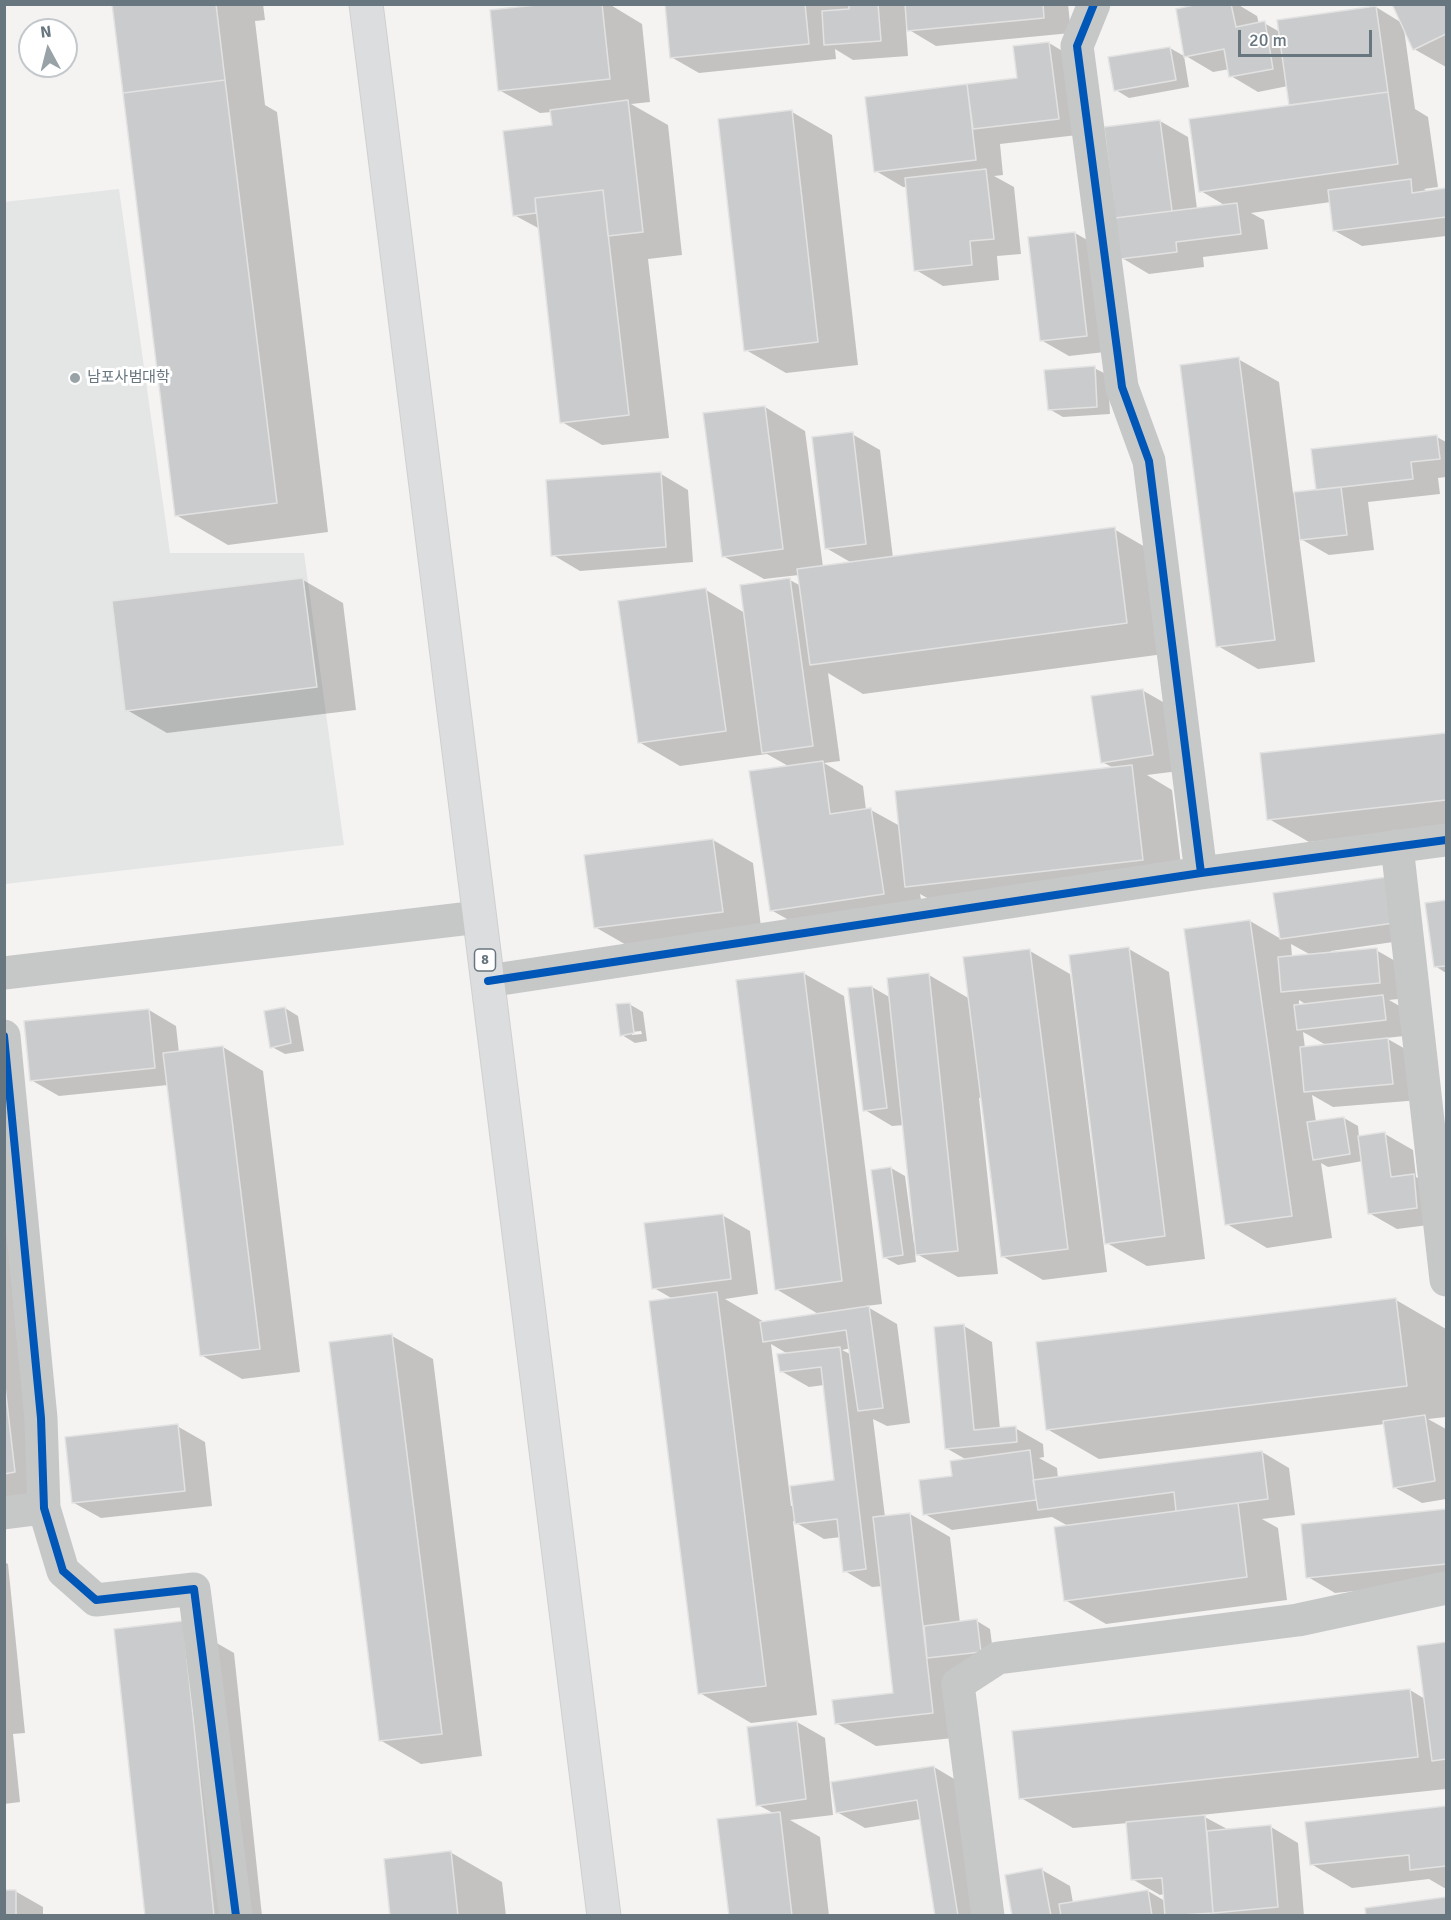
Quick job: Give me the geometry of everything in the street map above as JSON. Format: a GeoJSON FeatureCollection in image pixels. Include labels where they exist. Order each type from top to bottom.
{"type":"FeatureCollection","features":[{"type":"Feature","properties":{"kind":"main road","name":"8"},"geometry":{"type":"LineString","coordinates":[[366,4],[604,1916]]}},
{"type":"Feature","properties":{"kind":"street"},"geometry":{"type":"LineString","coordinates":[[1094,4],[1077,46],[1122,387],[1149,461],[1201,873]]}},
{"type":"Feature","properties":{"kind":"street"},"geometry":{"type":"LineString","coordinates":[[488,981],[1201,873],[1446,840]]}},
{"type":"Feature","properties":{"kind":"street"},"geometry":{"type":"LineString","coordinates":[[1397,846],[1446,1280]]}},
{"type":"Feature","properties":{"kind":"street"},"geometry":{"type":"LineString","coordinates":[[4,973],[479,916]]}},
{"type":"Feature","properties":{"kind":"street"},"geometry":{"type":"LineString","coordinates":[[4,1036],[41,1418],[44,1508],[63,1571],[96,1600],[194,1589],[236,1916]]}},
{"type":"Feature","properties":{"kind":"street"},"geometry":{"type":"LineString","coordinates":[[4,1513],[44,1508]]}},
{"type":"Feature","properties":{"kind":"street"},"geometry":{"type":"LineString","coordinates":[[988,1916],[958,1684],[998,1658],[1298,1620],[1446,1588]]}},
{"type":"Feature","properties":{"kind":"shaded area","name":"남포사범대학"},"geometry":{"type":"Polygon","coordinates":[[[119,189],[170,553],[304,553],[344,845],[5,884],[4,202],[119,189]]]}},
{"type":"Feature","properties":{"kind":"building"},"geometry":{"type":"Polygon","coordinates":[[[112,4],[216,4],[225,80],[123,93],[112,4]]]}},
{"type":"Feature","properties":{"kind":"building"},"geometry":{"type":"Polygon","coordinates":[[[545,4],[602,4],[610,79],[498,91],[490,10],[545,4]]]}},
{"type":"Feature","properties":{"kind":"building"},"geometry":{"type":"Polygon","coordinates":[[[665,4],[805,4],[809,44],[670,58],[665,4]]]}},
{"type":"Feature","properties":{"kind":"building"},"geometry":{"type":"Polygon","coordinates":[[[849,4],[878,4],[881,41],[824,45],[822,11],[849,9],[849,4]]]}},
{"type":"Feature","properties":{"kind":"building"},"geometry":{"type":"Polygon","coordinates":[[[905,4],[1043,4],[1044,18],[907,31],[905,4]]]}},
{"type":"Feature","properties":{"kind":"building"},"geometry":{"type":"Polygon","coordinates":[[[1198,4],[1231,4],[1236,27],[1265,21],[1273,69],[1229,77],[1224,49],[1184,57],[1176,9],[1198,4]]]}},
{"type":"Feature","properties":{"kind":"building"},"geometry":{"type":"Polygon","coordinates":[[[1392,4],[1446,4],[1446,34],[1413,50],[1392,4]]]}},
{"type":"Feature","properties":{"kind":"building"},"geometry":{"type":"Polygon","coordinates":[[[1376,6],[1388,92],[1289,105],[1277,20],[1376,6]]]}},
{"type":"Feature","properties":{"kind":"building"},"geometry":{"type":"Polygon","coordinates":[[[1049,42],[1059,119],[973,129],[967,84],[1017,78],[1013,46],[1049,42]]]}},
{"type":"Feature","properties":{"kind":"building"},"geometry":{"type":"Polygon","coordinates":[[[1170,47],[1176,80],[1114,91],[1108,57],[1170,47]]]}},
{"type":"Feature","properties":{"kind":"building"},"geometry":{"type":"Polygon","coordinates":[[[225,80],[277,503],[175,516],[123,93],[225,80]]]}},
{"type":"Feature","properties":{"kind":"building"},"geometry":{"type":"Polygon","coordinates":[[[967,84],[976,160],[874,172],[865,97],[967,84]]]}},
{"type":"Feature","properties":{"kind":"building"},"geometry":{"type":"Polygon","coordinates":[[[1388,92],[1398,164],[1199,192],[1189,119],[1388,92]]]}},
{"type":"Feature","properties":{"kind":"building"},"geometry":{"type":"Polygon","coordinates":[[[628,100],[643,232],[608,236],[603,190],[535,198],[536,213],[513,216],[503,131],[552,125],[550,110],[628,100]]]}},
{"type":"Feature","properties":{"kind":"building"},"geometry":{"type":"Polygon","coordinates":[[[792,110],[818,342],[744,351],[718,119],[792,110]]]}},
{"type":"Feature","properties":{"kind":"building"},"geometry":{"type":"Polygon","coordinates":[[[1160,120],[1172,211],[1115,218],[1104,127],[1160,120]]]}},
{"type":"Feature","properties":{"kind":"building"},"geometry":{"type":"Polygon","coordinates":[[[986,169],[994,239],[970,241],[972,265],[914,271],[905,178],[986,169]]]}},
{"type":"Feature","properties":{"kind":"building"},"geometry":{"type":"Polygon","coordinates":[[[1411,179],[1412,193],[1446,188],[1446,217],[1333,231],[1328,190],[1411,179]]]}},
{"type":"Feature","properties":{"kind":"building"},"geometry":{"type":"Polygon","coordinates":[[[603,190],[629,415],[560,423],[535,198],[603,190]]]}},
{"type":"Feature","properties":{"kind":"building"},"geometry":{"type":"Polygon","coordinates":[[[1237,203],[1241,234],[1176,242],[1177,252],[1120,259],[1115,218],[1237,203]]]}},
{"type":"Feature","properties":{"kind":"building"},"geometry":{"type":"Polygon","coordinates":[[[1075,232],[1087,336],[1040,341],[1028,237],[1075,232]]]}},
{"type":"Feature","properties":{"kind":"building"},"geometry":{"type":"Polygon","coordinates":[[[1239,357],[1275,640],[1216,647],[1180,365],[1239,357]]]}},
{"type":"Feature","properties":{"kind":"building"},"geometry":{"type":"Polygon","coordinates":[[[1095,366],[1097,407],[1048,410],[1044,370],[1095,366]]]}},
{"type":"Feature","properties":{"kind":"building"},"geometry":{"type":"Polygon","coordinates":[[[765,406],[783,549],[722,557],[703,413],[765,406]]]}},
{"type":"Feature","properties":{"kind":"building"},"geometry":{"type":"Polygon","coordinates":[[[853,432],[866,544],[825,549],[812,437],[853,432]]]}},
{"type":"Feature","properties":{"kind":"building"},"geometry":{"type":"Polygon","coordinates":[[[1437,435],[1440,459],[1411,462],[1413,479],[1316,490],[1311,449],[1437,435]]]}},
{"type":"Feature","properties":{"kind":"building"},"geometry":{"type":"Polygon","coordinates":[[[661,472],[666,547],[551,556],[546,480],[661,472]]]}},
{"type":"Feature","properties":{"kind":"building"},"geometry":{"type":"Polygon","coordinates":[[[1341,487],[1347,535],[1300,540],[1294,492],[1341,487]]]}},
{"type":"Feature","properties":{"kind":"building"},"geometry":{"type":"Polygon","coordinates":[[[1115,527],[1127,623],[810,665],[797,569],[1115,527]]]}},
{"type":"Feature","properties":{"kind":"building"},"geometry":{"type":"Polygon","coordinates":[[[303,578],[317,687],[125,711],[112,601],[303,578]]]}},
{"type":"Feature","properties":{"kind":"building"},"geometry":{"type":"Polygon","coordinates":[[[790,578],[813,746],[762,753],[740,585],[790,578]]]}},
{"type":"Feature","properties":{"kind":"building"},"geometry":{"type":"Polygon","coordinates":[[[706,588],[726,731],[638,743],[618,601],[706,588]]]}},
{"type":"Feature","properties":{"kind":"building"},"geometry":{"type":"Polygon","coordinates":[[[1143,689],[1153,755],[1101,763],[1091,696],[1143,689]]]}},
{"type":"Feature","properties":{"kind":"building"},"geometry":{"type":"Polygon","coordinates":[[[1446,733],[1446,800],[1267,820],[1260,753],[1446,733]]]}},
{"type":"Feature","properties":{"kind":"building"},"geometry":{"type":"Polygon","coordinates":[[[823,761],[830,814],[871,808],[884,894],[770,911],[749,771],[823,761]]]}},
{"type":"Feature","properties":{"kind":"building"},"geometry":{"type":"Polygon","coordinates":[[[1132,765],[1143,860],[905,887],[895,791],[1132,765]]]}},
{"type":"Feature","properties":{"kind":"building"},"geometry":{"type":"Polygon","coordinates":[[[713,839],[723,912],[594,928],[584,855],[713,839]]]}},
{"type":"Feature","properties":{"kind":"building"},"geometry":{"type":"Polygon","coordinates":[[[1387,877],[1394,923],[1280,939],[1273,893],[1387,877]]]}},
{"type":"Feature","properties":{"kind":"building"},"geometry":{"type":"Polygon","coordinates":[[[1446,900],[1446,966],[1434,967],[1425,903],[1446,900]]]}},
{"type":"Feature","properties":{"kind":"building"},"geometry":{"type":"Polygon","coordinates":[[[1250,920],[1292,1216],[1225,1225],[1184,929],[1250,920]]]}},
{"type":"Feature","properties":{"kind":"building"},"geometry":{"type":"Polygon","coordinates":[[[1129,947],[1165,1236],[1105,1244],[1069,955],[1129,947]]]}},
{"type":"Feature","properties":{"kind":"building"},"geometry":{"type":"Polygon","coordinates":[[[1377,948],[1380,983],[1281,992],[1278,957],[1377,948]]]}},
{"type":"Feature","properties":{"kind":"building"},"geometry":{"type":"Polygon","coordinates":[[[1030,949],[1068,1249],[1001,1257],[963,957],[1030,949]]]}},
{"type":"Feature","properties":{"kind":"building"},"geometry":{"type":"Polygon","coordinates":[[[804,972],[842,1281],[775,1290],[736,980],[804,972]]]}},
{"type":"Feature","properties":{"kind":"building"},"geometry":{"type":"Polygon","coordinates":[[[929,973],[958,1251],[916,1255],[887,978],[929,973]]]}},
{"type":"Feature","properties":{"kind":"building"},"geometry":{"type":"Polygon","coordinates":[[[872,986],[887,1108],[863,1111],[848,988],[872,986]]]}},
{"type":"Feature","properties":{"kind":"building"},"geometry":{"type":"Polygon","coordinates":[[[1383,995],[1386,1020],[1297,1030],[1294,1005],[1383,995]]]}},
{"type":"Feature","properties":{"kind":"building"},"geometry":{"type":"Polygon","coordinates":[[[630,1003],[634,1033],[620,1036],[616,1004],[630,1003]]]}},
{"type":"Feature","properties":{"kind":"building"},"geometry":{"type":"Polygon","coordinates":[[[285,1007],[291,1043],[270,1048],[264,1011],[285,1007]]]}},
{"type":"Feature","properties":{"kind":"building"},"geometry":{"type":"Polygon","coordinates":[[[149,1009],[155,1068],[30,1081],[24,1021],[149,1009]]]}},
{"type":"Feature","properties":{"kind":"building"},"geometry":{"type":"Polygon","coordinates":[[[1388,1038],[1393,1084],[1304,1092],[1300,1047],[1388,1038]]]}},
{"type":"Feature","properties":{"kind":"building"},"geometry":{"type":"Polygon","coordinates":[[[223,1046],[260,1349],[200,1356],[163,1053],[223,1046]]]}},
{"type":"Feature","properties":{"kind":"building"},"geometry":{"type":"Polygon","coordinates":[[[1344,1117],[1350,1154],[1313,1160],[1307,1122],[1344,1117]]]}},
{"type":"Feature","properties":{"kind":"building"},"geometry":{"type":"Polygon","coordinates":[[[1385,1132],[1391,1177],[1414,1174],[1417,1208],[1368,1214],[1358,1136],[1385,1132]]]}},
{"type":"Feature","properties":{"kind":"building"},"geometry":{"type":"Polygon","coordinates":[[[891,1167],[903,1255],[883,1258],[871,1170],[891,1167]]]}},
{"type":"Feature","properties":{"kind":"building"},"geometry":{"type":"Polygon","coordinates":[[[723,1214],[731,1279],[652,1289],[644,1223],[723,1214]]]}},
{"type":"Feature","properties":{"kind":"building"},"geometry":{"type":"Polygon","coordinates":[[[717,1292],[766,1686],[698,1694],[649,1301],[717,1292]]]}},
{"type":"Feature","properties":{"kind":"building"},"geometry":{"type":"Polygon","coordinates":[[[1396,1298],[1407,1386],[1046,1430],[1036,1342],[1396,1298]]]}},
{"type":"Feature","properties":{"kind":"building"},"geometry":{"type":"Polygon","coordinates":[[[869,1306],[883,1408],[858,1411],[846,1330],[763,1342],[760,1322],[869,1306]]]}},
{"type":"Feature","properties":{"kind":"building"},"geometry":{"type":"Polygon","coordinates":[[[964,1324],[974,1430],[1016,1426],[1017,1442],[945,1449],[934,1327],[964,1324]]]}},
{"type":"Feature","properties":{"kind":"building"},"geometry":{"type":"Polygon","coordinates":[[[392,1334],[442,1734],[379,1741],[329,1342],[392,1334]]]}},
{"type":"Feature","properties":{"kind":"building"},"geometry":{"type":"Polygon","coordinates":[[[840,1347],[866,1569],[843,1572],[837,1519],[795,1524],[790,1486],[834,1480],[821,1367],[780,1372],[777,1354],[840,1347]]]}},
{"type":"Feature","properties":{"kind":"building"},"geometry":{"type":"Polygon","coordinates":[[[4,1378],[15,1472],[4,1474],[4,1378]]]}},
{"type":"Feature","properties":{"kind":"building"},"geometry":{"type":"Polygon","coordinates":[[[1425,1415],[1435,1481],[1393,1488],[1383,1421],[1425,1415]]]}},
{"type":"Feature","properties":{"kind":"building"},"geometry":{"type":"Polygon","coordinates":[[[178,1424],[185,1491],[72,1503],[65,1437],[178,1424]]]}},
{"type":"Feature","properties":{"kind":"building"},"geometry":{"type":"Polygon","coordinates":[[[1030,1450],[1036,1500],[923,1515],[919,1480],[952,1476],[950,1461],[1030,1450]]]}},
{"type":"Feature","properties":{"kind":"building"},"geometry":{"type":"Polygon","coordinates":[[[1262,1451],[1268,1499],[1176,1511],[1174,1492],[1038,1510],[1033,1480],[1262,1451]]]}},
{"type":"Feature","properties":{"kind":"building"},"geometry":{"type":"Polygon","coordinates":[[[1238,1503],[1247,1577],[1064,1601],[1054,1527],[1238,1503]]]}},
{"type":"Feature","properties":{"kind":"building"},"geometry":{"type":"Polygon","coordinates":[[[1446,1509],[1446,1564],[1306,1578],[1301,1524],[1446,1509]]]}},
{"type":"Feature","properties":{"kind":"building"},"geometry":{"type":"Polygon","coordinates":[[[910,1513],[933,1713],[835,1724],[832,1700],[893,1693],[873,1517],[910,1513]]]}},
{"type":"Feature","properties":{"kind":"building"},"geometry":{"type":"Polygon","coordinates":[[[977,1619],[981,1652],[927,1658],[924,1626],[977,1619]]]}},
{"type":"Feature","properties":{"kind":"building"},"geometry":{"type":"Polygon","coordinates":[[[183,1621],[214,1916],[145,1916],[114,1629],[183,1621]]]}},
{"type":"Feature","properties":{"kind":"building"},"geometry":{"type":"Polygon","coordinates":[[[1446,1642],[1446,1759],[1432,1761],[1417,1646],[1446,1642]]]}},
{"type":"Feature","properties":{"kind":"building"},"geometry":{"type":"Polygon","coordinates":[[[1410,1689],[1418,1757],[1019,1799],[1012,1731],[1410,1689]]]}},
{"type":"Feature","properties":{"kind":"building"},"geometry":{"type":"Polygon","coordinates":[[[797,1721],[806,1799],[756,1806],[747,1727],[797,1721]]]}},
{"type":"Feature","properties":{"kind":"building"},"geometry":{"type":"Polygon","coordinates":[[[934,1766],[958,1916],[935,1916],[917,1800],[836,1813],[831,1782],[934,1766]]]}},
{"type":"Feature","properties":{"kind":"building"},"geometry":{"type":"Polygon","coordinates":[[[1446,1806],[1446,1866],[1410,1870],[1409,1855],[1310,1865],[1305,1822],[1446,1806]]]}},
{"type":"Feature","properties":{"kind":"building"},"geometry":{"type":"Polygon","coordinates":[[[780,1812],[792,1916],[729,1916],[717,1819],[780,1812]]]}},
{"type":"Feature","properties":{"kind":"building"},"geometry":{"type":"Polygon","coordinates":[[[1205,1815],[1213,1913],[1165,1916],[1162,1878],[1131,1880],[1126,1822],[1205,1815]]]}},
{"type":"Feature","properties":{"kind":"building"},"geometry":{"type":"Polygon","coordinates":[[[1271,1825],[1278,1907],[1213,1913],[1207,1831],[1271,1825]]]}},
{"type":"Feature","properties":{"kind":"building"},"geometry":{"type":"Polygon","coordinates":[[[451,1851],[458,1916],[390,1916],[384,1859],[451,1851]]]}},
{"type":"Feature","properties":{"kind":"building"},"geometry":{"type":"Polygon","coordinates":[[[1042,1868],[1051,1916],[1012,1916],[1005,1875],[1042,1868]]]}},
{"type":"Feature","properties":{"kind":"building"},"geometry":{"type":"Polygon","coordinates":[[[4,1890],[16,1890],[16,1916],[4,1916],[4,1890]]]}},
{"type":"Feature","properties":{"kind":"building"},"geometry":{"type":"Polygon","coordinates":[[[1148,1890],[1152,1916],[1061,1916],[1059,1904],[1148,1890]]]}},
{"type":"Feature","properties":{"kind":"building"},"geometry":{"type":"Polygon","coordinates":[[[1446,1897],[1446,1916],[1366,1916],[1365,1908],[1446,1897]]]}},
{"type":"Feature","properties":{"kind":"cycle path"},"geometry":{"type":"LineString","coordinates":[[1094,4],[1077,46],[1122,387],[1149,461],[1201,873]]}},
{"type":"Feature","properties":{"kind":"cycle path"},"geometry":{"type":"LineString","coordinates":[[488,981],[1201,873],[1446,840]]}},
{"type":"Feature","properties":{"kind":"cycle path"},"geometry":{"type":"LineString","coordinates":[[4,1036],[41,1418],[44,1508],[63,1571],[96,1600],[194,1589],[236,1916]]}},
{"type":"Feature","properties":{"kind":"place","name":"남포사범대학"},"geometry":{"type":"Point","coordinates":[75,378]}}]}
